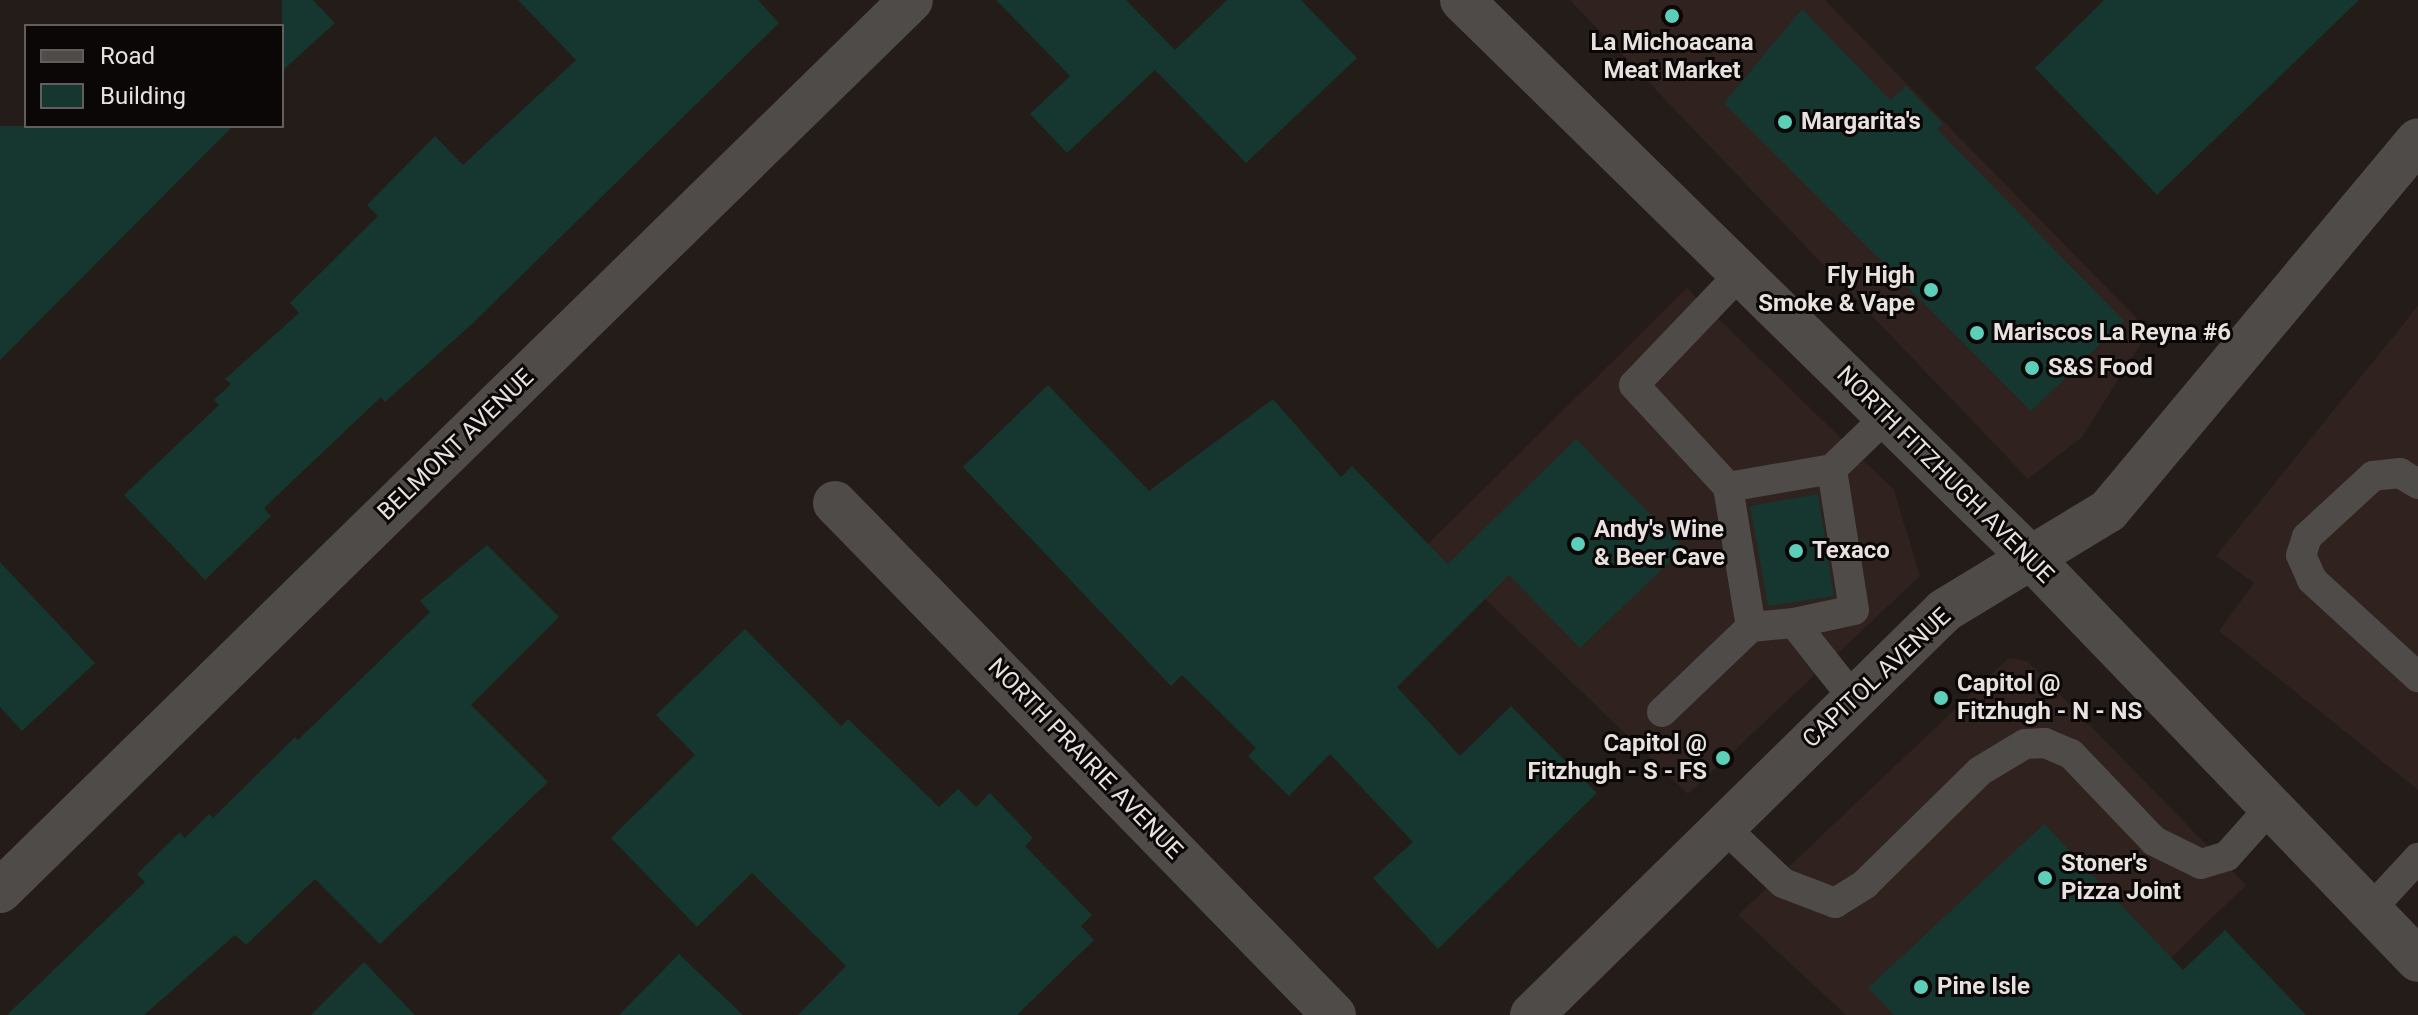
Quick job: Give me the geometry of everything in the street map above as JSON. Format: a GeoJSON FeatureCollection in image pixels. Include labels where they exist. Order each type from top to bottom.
{"type":"FeatureCollection","features":[{"type":"Feature","properties":{"kind":"street","name":"BELMONT AVENUE"},"geometry":{"type":"LineString","coordinates":[[0,891],[911,0]]}},
{"type":"Feature","properties":{"kind":"street","name":"NORTH FITZHUGH AVENUE"},"geometry":{"type":"LineString","coordinates":[[1462,0],[2033,560],[2418,960]]}},
{"type":"Feature","properties":{"kind":"street","name":"CAPITOL AVENUE"},"geometry":{"type":"LineString","coordinates":[[1532,1015],[1945,610],[2033,560],[2108,511],[2418,140]]}},
{"type":"Feature","properties":{"kind":"street","name":"NORTH PRAIRIE AVENUE"},"geometry":{"type":"LineString","coordinates":[[835,503],[1334,1015]]}},
{"type":"Feature","properties":{"kind":"lane"},"geometry":{"type":"LineString","coordinates":[[1740,274],[1634,385],[1728,487],[1751,627]]}},
{"type":"Feature","properties":{"kind":"lane"},"geometry":{"type":"LineString","coordinates":[[1728,487],[1832,469],[1886,417]]}},
{"type":"Feature","properties":{"kind":"lane"},"geometry":{"type":"LineString","coordinates":[[1662,712],[1751,627],[1794,623],[1854,610],[1832,469]]}},
{"type":"Feature","properties":{"kind":"lane"},"geometry":{"type":"LineString","coordinates":[[2418,484],[2400,473],[2373,476],[2307,537],[2301,555],[2312,580],[2418,677]]}},
{"type":"Feature","properties":{"kind":"lane"},"geometry":{"type":"LineString","coordinates":[[1794,623],[1854,699]]}},
{"type":"Feature","properties":{"kind":"lane"},"geometry":{"type":"LineString","coordinates":[[1724,827],[1783,883],[1835,903],[1865,884],[1980,771],[2025,744],[2045,743],[2071,754],[2154,841],[2201,864],[2227,856],[2270,808]]}},
{"type":"Feature","properties":{"kind":"lane"},"geometry":{"type":"LineString","coordinates":[[2370,910],[2418,858]]}},
{"type":"Feature","properties":{"kind":"shaded area"},"geometry":{"type":"Polygon","coordinates":[[[1570,0],[1825,0],[2149,331],[2082,437],[2028,479],[1570,0]]]}},
{"type":"Feature","properties":{"kind":"shaded area"},"geometry":{"type":"Polygon","coordinates":[[[1687,288],[1894,490],[1920,576],[1688,794],[1428,544],[1687,288]]]}},
{"type":"Feature","properties":{"kind":"shaded area"},"geometry":{"type":"Polygon","coordinates":[[[2418,306],[2418,790],[2219,631],[2254,583],[2216,556],[2418,306]]]}},
{"type":"Feature","properties":{"kind":"shaded area"},"geometry":{"type":"Polygon","coordinates":[[[2009,658],[2027,661],[2246,885],[2112,1015],[1846,1015],[1738,915],[2009,658]]]}},
{"type":"Feature","properties":{"kind":"building"},"geometry":{"type":"Polygon","coordinates":[[[282,0],[313,0],[335,23],[284,69],[282,0]]]}},
{"type":"Feature","properties":{"kind":"building"},"geometry":{"type":"Polygon","coordinates":[[[518,0],[758,0],[779,23],[473,323],[385,402],[381,397],[264,508],[271,516],[205,580],[124,495],[219,405],[214,400],[231,384],[225,379],[299,313],[290,303],[378,216],[367,205],[435,136],[463,165],[576,60],[518,0]]]}},
{"type":"Feature","properties":{"kind":"building"},"geometry":{"type":"Polygon","coordinates":[[[996,0],[1126,0],[1175,50],[1227,0],[1301,0],[1357,58],[1246,163],[1155,70],[1067,153],[1030,114],[1070,76],[996,0]]]}},
{"type":"Feature","properties":{"kind":"building"},"geometry":{"type":"Polygon","coordinates":[[[2104,0],[2359,0],[2157,195],[2035,68],[2104,0]]]}},
{"type":"Feature","properties":{"kind":"building"},"geometry":{"type":"Polygon","coordinates":[[[1802,9],[1890,100],[1906,86],[1943,124],[1937,129],[2124,321],[2031,411],[1724,103],[1802,9]]]}},
{"type":"Feature","properties":{"kind":"building"},"geometry":{"type":"Polygon","coordinates":[[[0,126],[231,128],[0,360],[0,126]]]}},
{"type":"Feature","properties":{"kind":"building"},"geometry":{"type":"Polygon","coordinates":[[[1048,385],[1149,491],[1273,399],[1341,477],[1352,466],[1448,564],[1576,439],[1684,548],[1580,648],[1509,575],[1397,687],[1460,756],[1511,706],[1597,793],[1438,949],[1373,878],[1413,842],[1330,754],[1289,796],[1248,756],[1256,748],[1182,675],[1171,686],[963,467],[1048,385]]]}},
{"type":"Feature","properties":{"kind":"building","name":"Texaco"},"geometry":{"type":"Polygon","coordinates":[[[1818,494],[1834,596],[1768,606],[1750,506],[1818,494]]]}},
{"type":"Feature","properties":{"kind":"building"},"geometry":{"type":"Polygon","coordinates":[[[487,545],[559,617],[471,705],[548,782],[380,944],[315,879],[246,945],[235,935],[144,1015],[7,1015],[145,882],[137,874],[180,832],[185,838],[209,814],[213,818],[295,737],[298,740],[430,612],[420,601],[487,545]]]}},
{"type":"Feature","properties":{"kind":"building"},"geometry":{"type":"Polygon","coordinates":[[[0,562],[95,663],[22,731],[0,707],[0,562]]]}},
{"type":"Feature","properties":{"kind":"building"},"geometry":{"type":"Polygon","coordinates":[[[745,629],[841,726],[848,719],[939,807],[958,789],[976,807],[990,793],[1033,838],[1025,846],[1092,915],[1081,926],[1094,940],[1017,1015],[798,1015],[846,966],[752,873],[697,927],[611,838],[695,755],[656,715],[745,629]]]}},
{"type":"Feature","properties":{"kind":"building"},"geometry":{"type":"Polygon","coordinates":[[[2044,824],[2183,970],[2225,930],[2306,1015],[1894,1015],[1868,988],[2044,824]]]}},
{"type":"Feature","properties":{"kind":"building"},"geometry":{"type":"Polygon","coordinates":[[[679,954],[743,1015],[619,1015],[679,954]]]}},
{"type":"Feature","properties":{"kind":"building"},"geometry":{"type":"Polygon","coordinates":[[[364,962],[415,1015],[311,1015],[364,962]]]}},
{"type":"Feature","properties":{"kind":"place","name":"La Michoacana Meat Market"},"geometry":{"type":"Point","coordinates":[1672,16]}},
{"type":"Feature","properties":{"kind":"place","name":"Margarita's"},"geometry":{"type":"Point","coordinates":[1785,122]}},
{"type":"Feature","properties":{"kind":"place","name":"Fly High Smoke & Vape"},"geometry":{"type":"Point","coordinates":[1931,290]}},
{"type":"Feature","properties":{"kind":"place","name":"Mariscos La Reyna #6"},"geometry":{"type":"Point","coordinates":[1977,333]}},
{"type":"Feature","properties":{"kind":"place","name":"S&S Food"},"geometry":{"type":"Point","coordinates":[2032,368]}},
{"type":"Feature","properties":{"kind":"place","name":"Andy's Wine & Beer Cave"},"geometry":{"type":"Point","coordinates":[1578,544]}},
{"type":"Feature","properties":{"kind":"place","name":"Texaco"},"geometry":{"type":"Point","coordinates":[1796,551]}},
{"type":"Feature","properties":{"kind":"place","name":"Capitol @ Fitzhugh - N - NS"},"geometry":{"type":"Point","coordinates":[1941,698]}},
{"type":"Feature","properties":{"kind":"place","name":"Capitol @ Fitzhugh - S - FS"},"geometry":{"type":"Point","coordinates":[1723,758]}},
{"type":"Feature","properties":{"kind":"place","name":"Stoner's Pizza Joint"},"geometry":{"type":"Point","coordinates":[2045,878]}},
{"type":"Feature","properties":{"kind":"place","name":"Pine Isle"},"geometry":{"type":"Point","coordinates":[1921,987]}}]}
